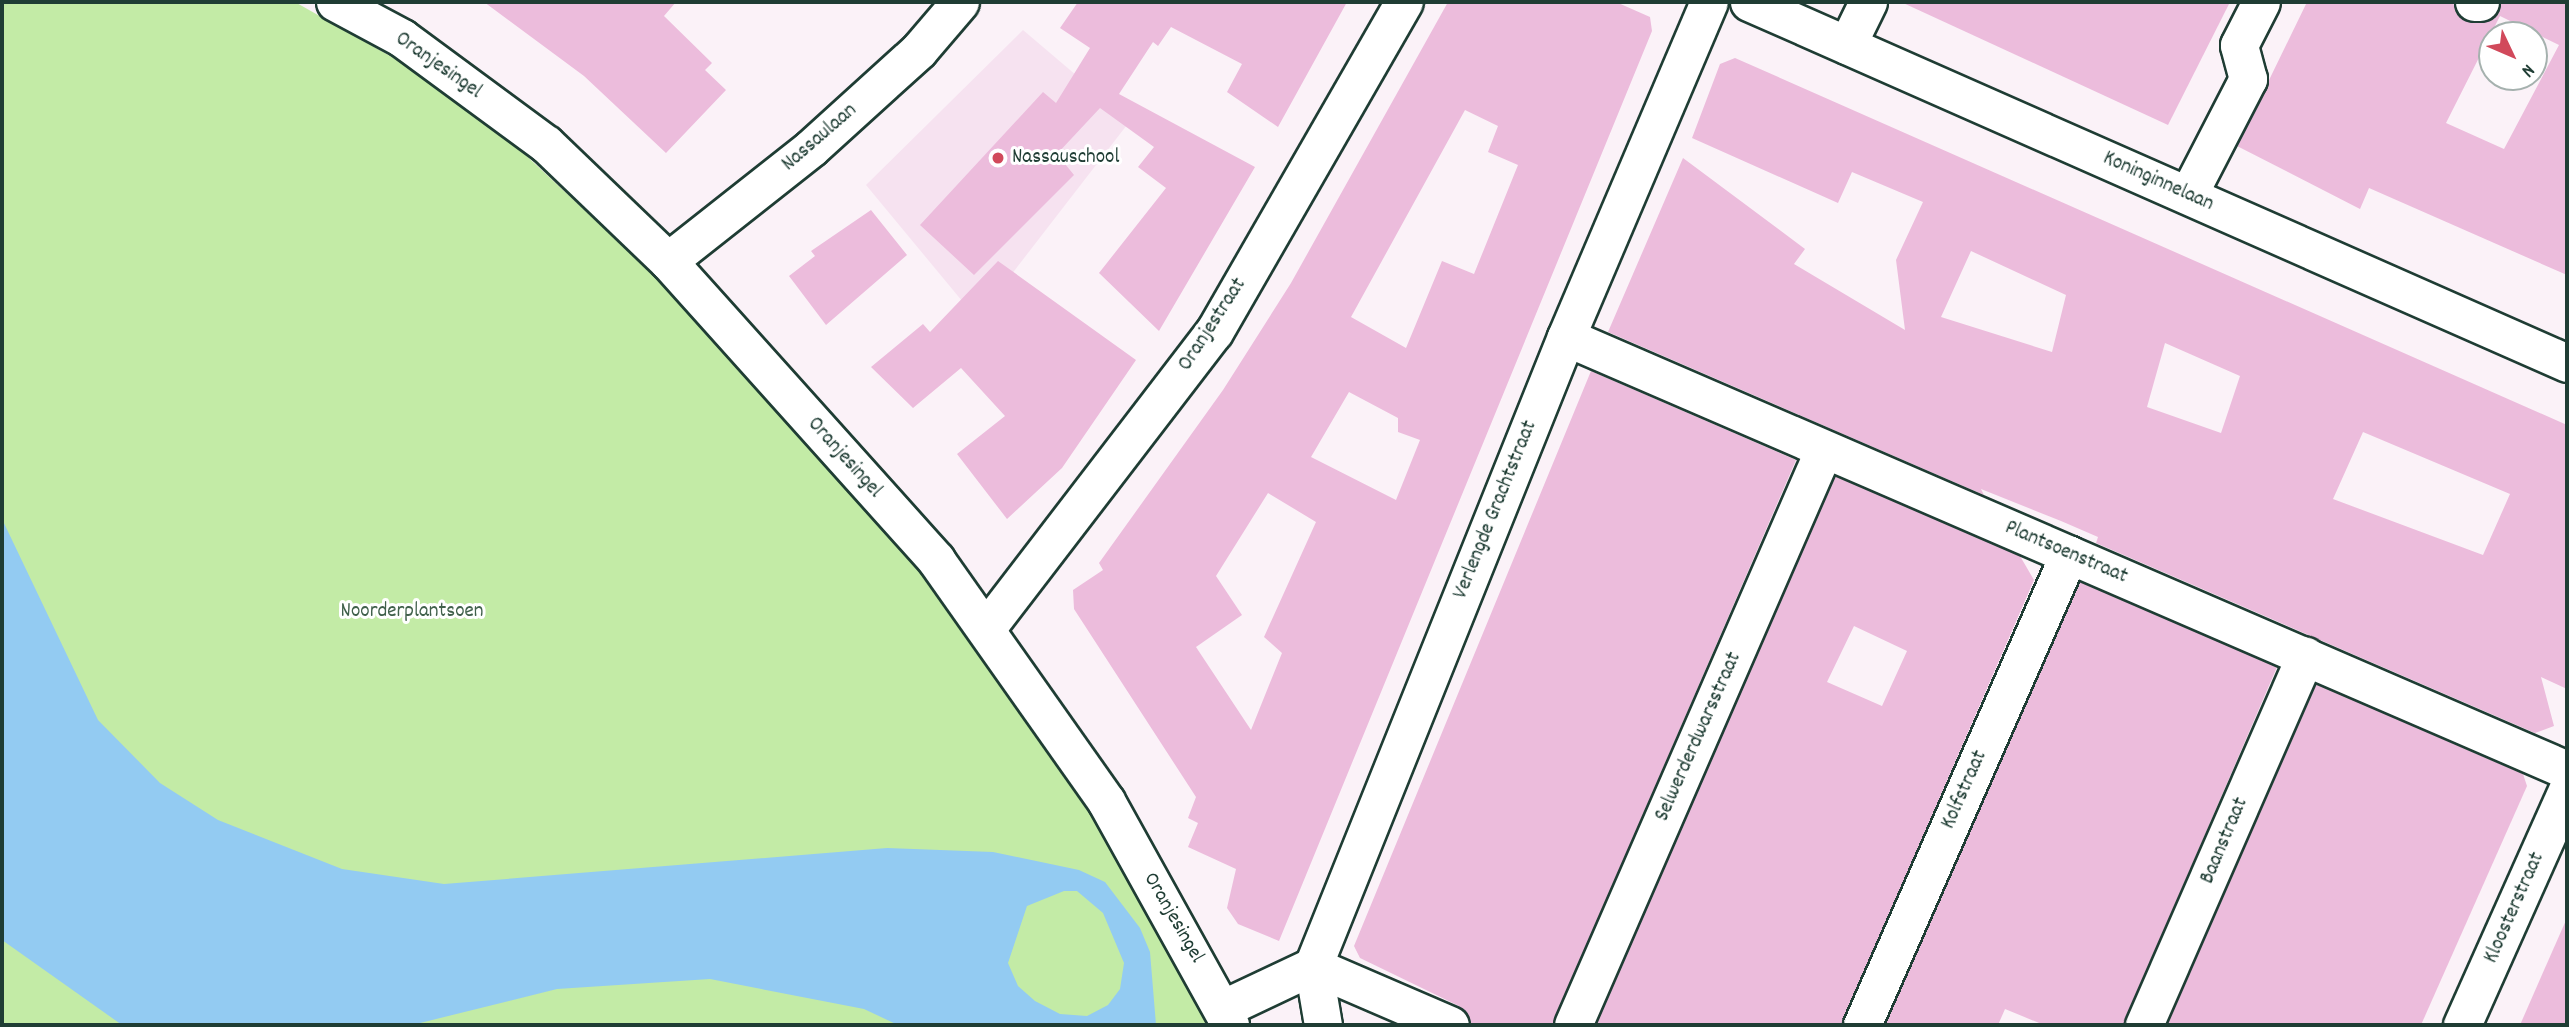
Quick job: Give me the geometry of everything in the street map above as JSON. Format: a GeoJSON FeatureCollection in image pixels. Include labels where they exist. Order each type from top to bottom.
{"type":"FeatureCollection","features":[{"type":"Feature","properties":{"kind":"street","name":"Oranjesingel"},"geometry":{"type":"LineString","coordinates":[[335,2],[402,38],[547,144],[668,261],[988,626],[1106,801],[1227,1017]]}},
{"type":"Feature","properties":{"kind":"street","name":"Nassaulaan"},"geometry":{"type":"LineString","coordinates":[[668,261],[811,148],[919,50],[960,2]]}},
{"type":"Feature","properties":{"kind":"street","name":"Oranjestraat"},"geometry":{"type":"LineString","coordinates":[[988,626],[1214,332],[1404,2]]}},
{"type":"Feature","properties":{"kind":"street","name":"Verlengde Grachtstraat"},"geometry":{"type":"LineString","coordinates":[[1313,966],[1566,337],[1709,2]]}},
{"type":"Feature","properties":{"kind":"street","name":"Koninginnelaan"},"geometry":{"type":"LineString","coordinates":[[1749,2],[2567,363]]}},
{"type":"Feature","properties":{"kind":"street"},"geometry":{"type":"LineString","coordinates":[[1847,45],[1868,2]]}},
{"type":"Feature","properties":{"kind":"street"},"geometry":{"type":"LineString","coordinates":[[2188,195],[2248,79],[2239,45],[2261,2]]}},
{"type":"Feature","properties":{"kind":"street"},"geometry":{"type":"LineString","coordinates":[[2474,2],[2480,2]]}},
{"type":"Feature","properties":{"kind":"street","name":"Plantsoenstraat"},"geometry":{"type":"LineString","coordinates":[[1566,337],[2567,770]]}},
{"type":"Feature","properties":{"kind":"street","name":"Selwerderdwarsstraat"},"geometry":{"type":"LineString","coordinates":[[1573,1025],[1824,449]]}},
{"type":"Feature","properties":{"kind":"street","name":"Kolfstraat"},"geometry":{"type":"LineString","coordinates":[[1862,1025],[2069,554]]}},
{"type":"Feature","properties":{"kind":"street","name":"Baanstraat"},"geometry":{"type":"LineString","coordinates":[[2144,1025],[2305,656]]}},
{"type":"Feature","properties":{"kind":"street","name":"Kloosterstraat"},"geometry":{"type":"LineString","coordinates":[[2462,1025],[2567,790]]}},
{"type":"Feature","properties":{"kind":"street"},"geometry":{"type":"LineString","coordinates":[[1227,1017],[1313,966]]}},
{"type":"Feature","properties":{"kind":"street"},"geometry":{"type":"LineString","coordinates":[[1313,966],[1323,1025]]}},
{"type":"Feature","properties":{"kind":"street"},"geometry":{"type":"LineString","coordinates":[[1313,966],[1450,1025]]}},
{"type":"Feature","properties":{"kind":"shaded area","name":"Nassauschool"},"geometry":{"type":"Polygon","coordinates":[[[1023,30],[1130,121],[977,319],[866,185],[1023,30]]]}},
{"type":"Feature","properties":{"kind":"green space","name":"Noorderplantsoen"},"geometry":{"type":"Polygon","coordinates":[[[2,2],[295,2],[427,77],[498,129],[675,295],[920,570],[1089,807],[1208,1025],[2,1025],[2,2]]]}},
{"type":"Feature","properties":{"kind":"water"},"geometry":{"type":"Polygon","coordinates":[[[2,519],[98,720],[160,783],[218,820],[342,869],[444,884],[887,848],[993,852],[1079,870],[1105,882],[1140,928],[1150,952],[1156,1025],[898,1025],[864,1009],[710,979],[557,989],[412,1025],[122,1025],[2,940],[2,519]],[[1064,891],[1027,906],[1008,963],[1018,986],[1035,1001],[1060,1014],[1087,1016],[1108,1005],[1120,989],[1124,963],[1103,913],[1077,891],[1064,891]]]}},
{"type":"Feature","properties":{"kind":"building"},"geometry":{"type":"Polygon","coordinates":[[[484,2],[676,2],[664,16],[712,63],[705,70],[726,90],[666,153],[584,76],[484,2]]]}},
{"type":"Feature","properties":{"kind":"building"},"geometry":{"type":"Polygon","coordinates":[[[1078,2],[1347,2],[1278,127],[1227,92],[1242,64],[1171,27],[1158,46],[1153,42],[1119,94],[1255,167],[1159,331],[1099,273],[1166,188],[1138,167],[1154,147],[1100,108],[1057,154],[1074,175],[974,275],[920,225],[1043,92],[1056,103],[1090,48],[1060,28],[1078,2]]]}},
{"type":"Feature","properties":{"kind":"building"},"geometry":{"type":"Polygon","coordinates":[[[1448,2],[1616,2],[1650,17],[1652,31],[1279,941],[1238,924],[1227,908],[1236,869],[1188,847],[1198,823],[1188,818],[1196,797],[1074,609],[1073,590],[1103,570],[1099,563],[1223,390],[1291,283],[1448,2]],[[1465,110],[1351,317],[1406,348],[1442,261],[1474,274],[1518,165],[1488,152],[1498,126],[1465,110]],[[1349,392],[1311,457],[1396,500],[1420,440],[1398,432],[1398,418],[1349,392]],[[1268,493],[1216,576],[1242,615],[1196,647],[1251,730],[1282,653],[1264,637],[1316,522],[1268,493]]]}},
{"type":"Feature","properties":{"kind":"building"},"geometry":{"type":"Polygon","coordinates":[[[1901,2],[2230,2],[2168,125],[1901,2]]]}},
{"type":"Feature","properties":{"kind":"building"},"geometry":{"type":"Polygon","coordinates":[[[2307,2],[2453,2],[2456,13],[2474,23],[2478,22],[2478,60],[2446,123],[2504,149],[2535,91],[2548,91],[2548,66],[2559,45],[2548,40],[2548,21],[2510,21],[2500,16],[2497,21],[2485,21],[2491,20],[2501,2],[2567,2],[2567,275],[2369,188],[2360,209],[2237,146],[2307,2]]]}},
{"type":"Feature","properties":{"kind":"building"},"geometry":{"type":"Polygon","coordinates":[[[1735,58],[2567,425],[2567,689],[2541,677],[2554,726],[2535,733],[2096,543],[2098,537],[1981,489],[1984,495],[1608,332],[1683,158],[1805,249],[1794,264],[1905,330],[1896,260],[1923,202],[1852,172],[1838,203],[1692,138],[1720,64],[1735,58]],[[1971,251],[1941,317],[2052,352],[2066,295],[1971,251]],[[2165,343],[2147,407],[2221,433],[2240,376],[2165,343]],[[2363,432],[2333,499],[2483,555],[2510,494],[2363,432]]]}},
{"type":"Feature","properties":{"kind":"building"},"geometry":{"type":"Polygon","coordinates":[[[871,210],[907,255],[826,325],[789,276],[815,256],[811,251],[871,210]]]}},
{"type":"Feature","properties":{"kind":"building"},"geometry":{"type":"Polygon","coordinates":[[[998,261],[1136,360],[1062,468],[1007,519],[957,454],[1005,416],[961,368],[913,408],[871,367],[923,324],[930,332],[998,261]]]}},
{"type":"Feature","properties":{"kind":"building"},"geometry":{"type":"Polygon","coordinates":[[[1591,371],[1796,460],[1552,1025],[1471,1025],[1459,1006],[1360,958],[1354,946],[1591,371]]]}},
{"type":"Feature","properties":{"kind":"building"},"geometry":{"type":"Polygon","coordinates":[[[1835,476],[2020,556],[2034,580],[1841,1025],[1596,1025],[1835,476]],[[1854,626],[1827,682],[1882,706],[1907,651],[1854,626]]]}},
{"type":"Feature","properties":{"kind":"building"},"geometry":{"type":"Polygon","coordinates":[[[2080,582],[2277,667],[2123,1025],[2044,1025],[2005,1009],[1998,1025],[1885,1025],[2080,582]]]}},
{"type":"Feature","properties":{"kind":"building"},"geometry":{"type":"Polygon","coordinates":[[[2316,684],[2523,774],[2527,786],[2421,1025],[2167,1025],[2316,684]]]}},
{"type":"Feature","properties":{"kind":"building"},"geometry":{"type":"Polygon","coordinates":[[[2567,918],[2567,1025],[2520,1025],[2534,993],[2567,918]]]}},
{"type":"Feature","properties":{"kind":"place","name":"Nassauschool"},"geometry":{"type":"Point","coordinates":[998,158]}}]}
